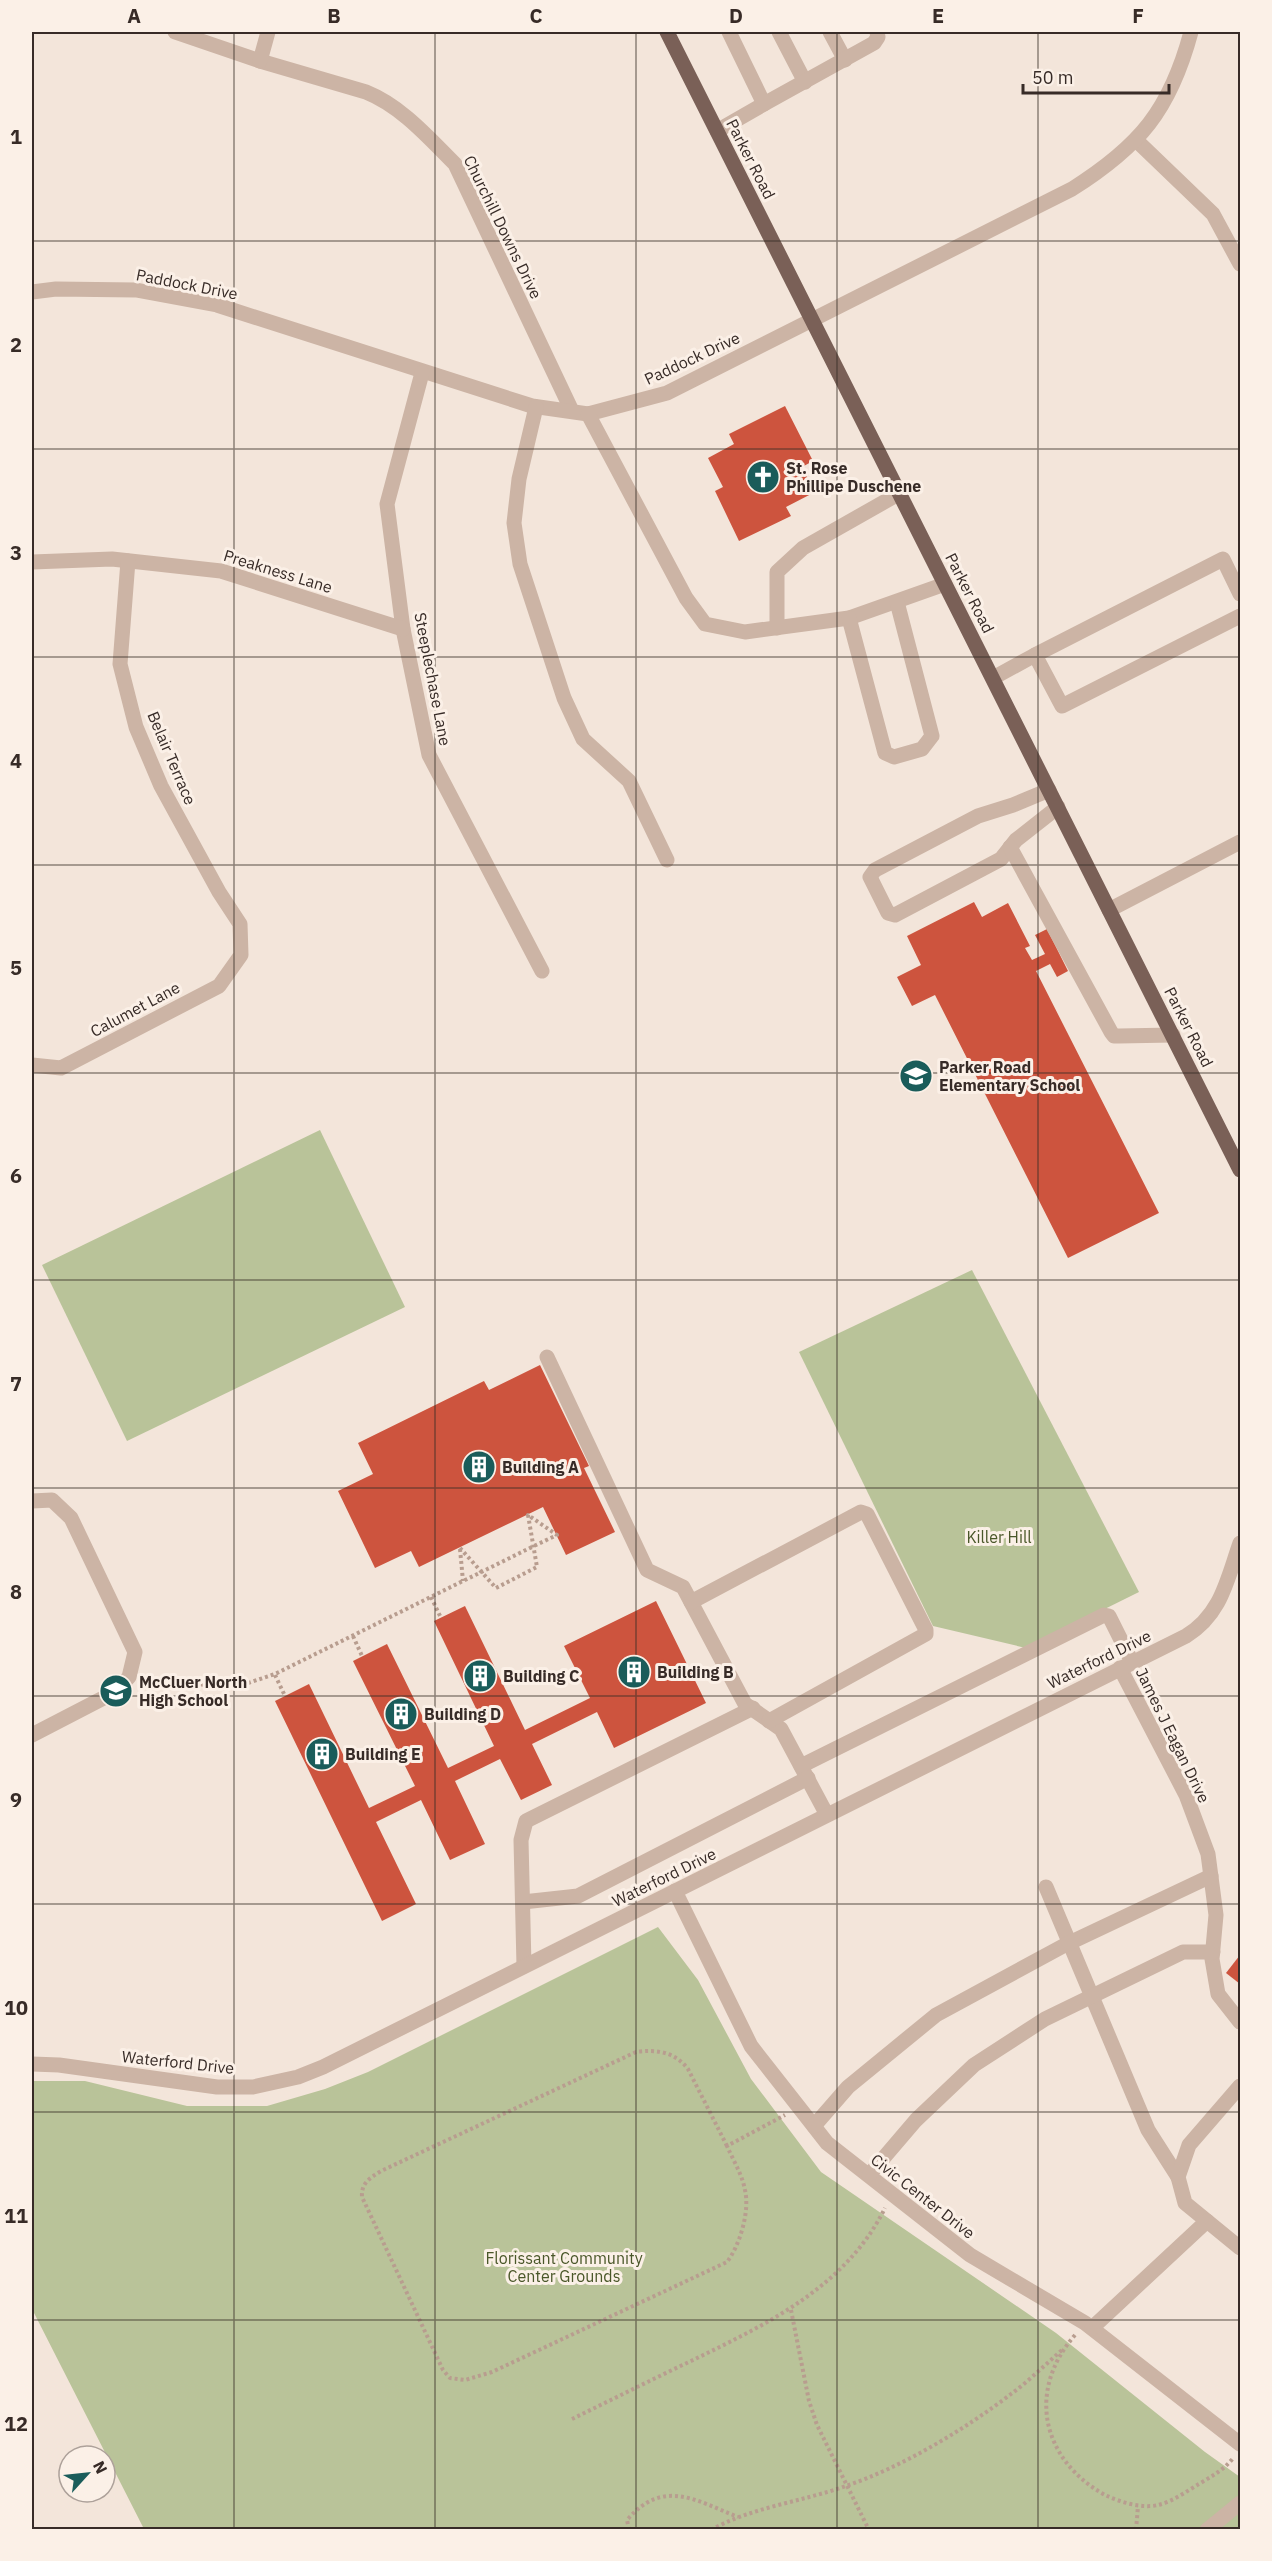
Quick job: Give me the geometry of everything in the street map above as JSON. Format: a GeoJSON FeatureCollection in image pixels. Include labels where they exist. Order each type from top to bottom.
{"type":"FeatureCollection","features":[{"type":"Feature","properties":{"kind":"main road","name":"Parker Road"},"geometry":{"type":"LineString","coordinates":[[667,32],[1240,1170]]}},
{"type":"Feature","properties":{"kind":"street","name":"Churchill Downs Drive"},"geometry":{"type":"LineString","coordinates":[[175,32],[381,98],[427,135],[454,164],[572,411]]}},
{"type":"Feature","properties":{"kind":"street"},"geometry":{"type":"LineString","coordinates":[[260,61],[268,32]]}},
{"type":"Feature","properties":{"kind":"street"},"geometry":{"type":"LineString","coordinates":[[729,32],[765,104]]}},
{"type":"Feature","properties":{"kind":"street"},"geometry":{"type":"LineString","coordinates":[[779,32],[805,82]]}},
{"type":"Feature","properties":{"kind":"street"},"geometry":{"type":"LineString","coordinates":[[830,32],[844,60]]}},
{"type":"Feature","properties":{"kind":"street"},"geometry":{"type":"LineString","coordinates":[[717,131],[874,43],[878,37],[877,32]]}},
{"type":"Feature","properties":{"kind":"street","name":"Paddock Drive"},"geometry":{"type":"LineString","coordinates":[[32,292],[56,289],[136,290],[217,305],[422,373],[536,407],[588,414],[667,393],[1072,189],[1107,167],[1137,141],[1164,103],[1182,67],[1191,32]]}},
{"type":"Feature","properties":{"kind":"street"},"geometry":{"type":"LineString","coordinates":[[1137,141],[1213,214],[1240,264]]}},
{"type":"Feature","properties":{"kind":"street","name":"Steeplechase Lane"},"geometry":{"type":"LineString","coordinates":[[422,373],[387,504],[403,629],[429,755],[542,971]]}},
{"type":"Feature","properties":{"kind":"street"},"geometry":{"type":"LineString","coordinates":[[536,407],[519,479],[514,524],[520,564],[564,698],[583,739],[629,781],[667,860]]}},
{"type":"Feature","properties":{"kind":"street"},"geometry":{"type":"LineString","coordinates":[[588,414],[686,598],[705,624],[745,632],[849,618],[945,584]]}},
{"type":"Feature","properties":{"kind":"street"},"geometry":{"type":"LineString","coordinates":[[777,628],[777,572],[803,548],[900,493]]}},
{"type":"Feature","properties":{"kind":"street","name":"Preakness Lane"},"geometry":{"type":"LineString","coordinates":[[32,562],[112,559],[221,571],[403,629]]}},
{"type":"Feature","properties":{"kind":"street"},"geometry":{"type":"LineString","coordinates":[[993,678],[1222,560],[1240,594]]}},
{"type":"Feature","properties":{"kind":"street","name":"Belair Terrace"},"geometry":{"type":"LineString","coordinates":[[128,561],[120,664],[136,727],[161,786],[219,892],[240,924],[241,955]]}},
{"type":"Feature","properties":{"kind":"street"},"geometry":{"type":"LineString","coordinates":[[849,618],[885,753],[894,757],[922,749],[932,736],[897,602]]}},
{"type":"Feature","properties":{"kind":"street"},"geometry":{"type":"LineString","coordinates":[[1035,655],[1062,706],[1240,616]]}},
{"type":"Feature","properties":{"kind":"street"},"geometry":{"type":"LineString","coordinates":[[1049,790],[1013,806],[978,816],[875,870],[870,878],[888,913],[895,915],[1001,859],[1028,829],[1058,807]]}},
{"type":"Feature","properties":{"kind":"street"},"geometry":{"type":"LineString","coordinates":[[1109,910],[1240,842]]}},
{"type":"Feature","properties":{"kind":"street"},"geometry":{"type":"LineString","coordinates":[[1010,847],[1114,1036],[1173,1035]]}},
{"type":"Feature","properties":{"kind":"street","name":"Calumet Lane"},"geometry":{"type":"LineString","coordinates":[[32,1065],[61,1068],[219,986],[241,955]]}},
{"type":"Feature","properties":{"kind":"street"},"geometry":{"type":"LineString","coordinates":[[547,1357],[647,1570],[682,1587],[746,1704],[781,1729],[827,1815]]}},
{"type":"Feature","properties":{"kind":"street"},"geometry":{"type":"LineString","coordinates":[[32,1501],[52,1500],[71,1518],[135,1652],[129,1677],[115,1692],[32,1735]]}},
{"type":"Feature","properties":{"kind":"street"},"geometry":{"type":"LineString","coordinates":[[691,1602],[861,1512],[867,1514],[926,1634],[769,1721]]}},
{"type":"Feature","properties":{"kind":"street","name":"Waterford Drive"},"geometry":{"type":"LineString","coordinates":[[32,2064],[59,2065],[217,2087],[253,2087],[298,2077],[323,2067],[1186,1636],[1205,1623],[1216,1609],[1240,1543]]}},
{"type":"Feature","properties":{"kind":"street","name":"James J Eagan Drive"},"geometry":{"type":"LineString","coordinates":[[805,1772],[1104,1615],[1109,1616],[1126,1665],[1186,1795],[1208,1854],[1216,1915],[1213,1952],[1218,1994],[1240,2022]]}},
{"type":"Feature","properties":{"kind":"street"},"geometry":{"type":"LineString","coordinates":[[524,1966],[521,1840],[526,1821],[753,1708]]}},
{"type":"Feature","properties":{"kind":"street"},"geometry":{"type":"LineString","coordinates":[[523,1902],[578,1896],[805,1772]]}},
{"type":"Feature","properties":{"kind":"street"},"geometry":{"type":"LineString","coordinates":[[813,2126],[848,2087],[936,2015],[1070,1943],[1211,1876]]}},
{"type":"Feature","properties":{"kind":"street"},"geometry":{"type":"LineString","coordinates":[[1046,1887],[1148,2130],[1178,2176],[1185,2203],[1240,2248]]}},
{"type":"Feature","properties":{"kind":"street","name":"Civic Center Drive"},"geometry":{"type":"LineString","coordinates":[[675,1891],[750,2046],[827,2143],[970,2255],[1088,2326],[1238,2439]]}},
{"type":"Feature","properties":{"kind":"street"},"geometry":{"type":"LineString","coordinates":[[869,2175],[916,2120],[974,2065],[1045,2019],[1183,1952],[1213,1952]]}},
{"type":"Feature","properties":{"kind":"street"},"geometry":{"type":"LineString","coordinates":[[1178,2176],[1189,2145],[1240,2086]]}},
{"type":"Feature","properties":{"kind":"street"},"geometry":{"type":"LineString","coordinates":[[1088,2326],[1207,2220]]}},
{"type":"Feature","properties":{"kind":"street"},"geometry":{"type":"LineString","coordinates":[[1207,2529],[1240,2503]]}},
{"type":"Feature","properties":{"kind":"path"},"geometry":{"type":"LineString","coordinates":[[171,1679],[211,1686],[239,1686],[275,1674],[431,1597],[463,1581],[481,1572],[534,1546],[557,1535],[528,1515],[534,1546],[537,1567],[496,1588],[481,1572],[460,1548],[463,1581]]}},
{"type":"Feature","properties":{"kind":"path"},"geometry":{"type":"LineString","coordinates":[[431,1597],[441,1618]]}},
{"type":"Feature","properties":{"kind":"path"},"geometry":{"type":"LineString","coordinates":[[352,1636],[362,1656]]}},
{"type":"Feature","properties":{"kind":"path"},"geometry":{"type":"LineString","coordinates":[[275,1674],[285,1696]]}},
{"type":"Feature","properties":{"kind":"path"},"geometry":{"type":"LineString","coordinates":[[650,2050],[680,2058],[688,2068],[727,2146],[741,2176],[747,2199],[739,2243],[727,2262],[534,2354],[492,2372],[465,2380],[450,2378],[443,2370],[362,2197],[362,2190],[368,2178],[381,2171],[636,2052],[650,2050]]}},
{"type":"Feature","properties":{"kind":"path"},"geometry":{"type":"LineString","coordinates":[[727,2146],[800,2108]]}},
{"type":"Feature","properties":{"kind":"path"},"geometry":{"type":"LineString","coordinates":[[572,2419],[790,2310],[825,2284],[861,2245],[874,2229],[891,2194]]}},
{"type":"Feature","properties":{"kind":"path"},"geometry":{"type":"LineString","coordinates":[[790,2310],[817,2425],[869,2529]]}},
{"type":"Feature","properties":{"kind":"path"},"geometry":{"type":"LineString","coordinates":[[711,2529],[739,2518],[848,2486],[897,2464],[1011,2394],[1088,2326]]}},
{"type":"Feature","properties":{"kind":"path"},"geometry":{"type":"LineString","coordinates":[[1063,2349],[1052,2372],[1045,2407],[1052,2438],[1063,2461],[1089,2486],[1114,2499],[1138,2505],[1158,2505],[1226,2468],[1238,2439]]}},
{"type":"Feature","properties":{"kind":"path"},"geometry":{"type":"LineString","coordinates":[[629,2529],[627,2520],[637,2508],[655,2498],[669,2494],[689,2498],[739,2518]]}},
{"type":"Feature","properties":{"kind":"path"},"geometry":{"type":"LineString","coordinates":[[1136,2529],[1138,2505]]}},
{"type":"Feature","properties":{"kind":"green space"},"geometry":{"type":"Polygon","coordinates":[[[320,1130],[405,1307],[127,1441],[42,1265],[320,1130]]]}},
{"type":"Feature","properties":{"kind":"green space","name":"Killer Hill"},"geometry":{"type":"Polygon","coordinates":[[[972,1270],[1139,1592],[1026,1648],[933,1626],[799,1352],[972,1270]]]}},
{"type":"Feature","properties":{"kind":"green space","name":"Florissant Community Center Grounds"},"geometry":{"type":"Polygon","coordinates":[[[658,1927],[698,1980],[751,2079],[821,2172],[1056,2333],[1205,2452],[1240,2477],[1240,2529],[144,2529],[117,2476],[117,2444],[101,2444],[32,2309],[32,2081],[85,2081],[187,2106],[267,2106],[325,2089],[368,2072],[658,1927]]]}},
{"type":"Feature","properties":{"kind":"building","name":"St. Rose Phillipe Duschene"},"geometry":{"type":"Polygon","coordinates":[[[785,406],[813,461],[802,467],[815,492],[786,507],[791,516],[739,541],[715,491],[723,487],[708,458],[734,444],[729,434],[785,406]]]}},
{"type":"Feature","properties":{"kind":"building","name":"Parker Road Elementary School"},"geometry":{"type":"Polygon","coordinates":[[[974,902],[982,917],[1008,903],[1030,946],[1025,948],[1032,960],[1045,954],[1035,935],[1047,929],[1068,971],[1057,977],[1050,964],[1036,971],[1159,1213],[1068,1258],[935,995],[912,1006],[897,977],[921,965],[907,936],[974,902]]]}},
{"type":"Feature","properties":{"kind":"building","name":"Building A"},"geometry":{"type":"Polygon","coordinates":[[[540,1365],[589,1466],[584,1468],[615,1532],[566,1555],[543,1507],[419,1567],[411,1551],[375,1568],[338,1491],[373,1474],[358,1443],[484,1381],[489,1390],[540,1365]]]}},
{"type":"Feature","properties":{"kind":"building"},"geometry":{"type":"Polygon","coordinates":[[[656,1601],[706,1703],[614,1748],[597,1712],[532,1744],[552,1785],[521,1800],[500,1759],[455,1781],[485,1844],[450,1860],[421,1800],[376,1822],[416,1904],[382,1921],[275,1701],[309,1684],[369,1808],[415,1786],[353,1661],[387,1644],[448,1768],[494,1746],[434,1621],[465,1606],[525,1730],[590,1698],[564,1646],[656,1601]]]}},
{"type":"Feature","properties":{"kind":"building"},"geometry":{"type":"Polygon","coordinates":[[[1240,1955],[1240,1984],[1226,1973],[1240,1955]]]}},
{"type":"Feature","properties":{"kind":"place","name":"St. Rose Phillipe Duschene"},"geometry":{"type":"Point","coordinates":[763,477]}},
{"type":"Feature","properties":{"kind":"place","name":"Parker Road Elementary School"},"geometry":{"type":"Point","coordinates":[916,1076]}},
{"type":"Feature","properties":{"kind":"place","name":"Building A"},"geometry":{"type":"Point","coordinates":[479,1467]}},
{"type":"Feature","properties":{"kind":"place","name":"Building B"},"geometry":{"type":"Point","coordinates":[634,1672]}},
{"type":"Feature","properties":{"kind":"place","name":"Building C"},"geometry":{"type":"Point","coordinates":[480,1676]}},
{"type":"Feature","properties":{"kind":"place","name":"McCluer North High School"},"geometry":{"type":"Point","coordinates":[116,1691]}},
{"type":"Feature","properties":{"kind":"place","name":"Building D"},"geometry":{"type":"Point","coordinates":[401,1714]}},
{"type":"Feature","properties":{"kind":"place","name":"Building E"},"geometry":{"type":"Point","coordinates":[322,1754]}}]}
